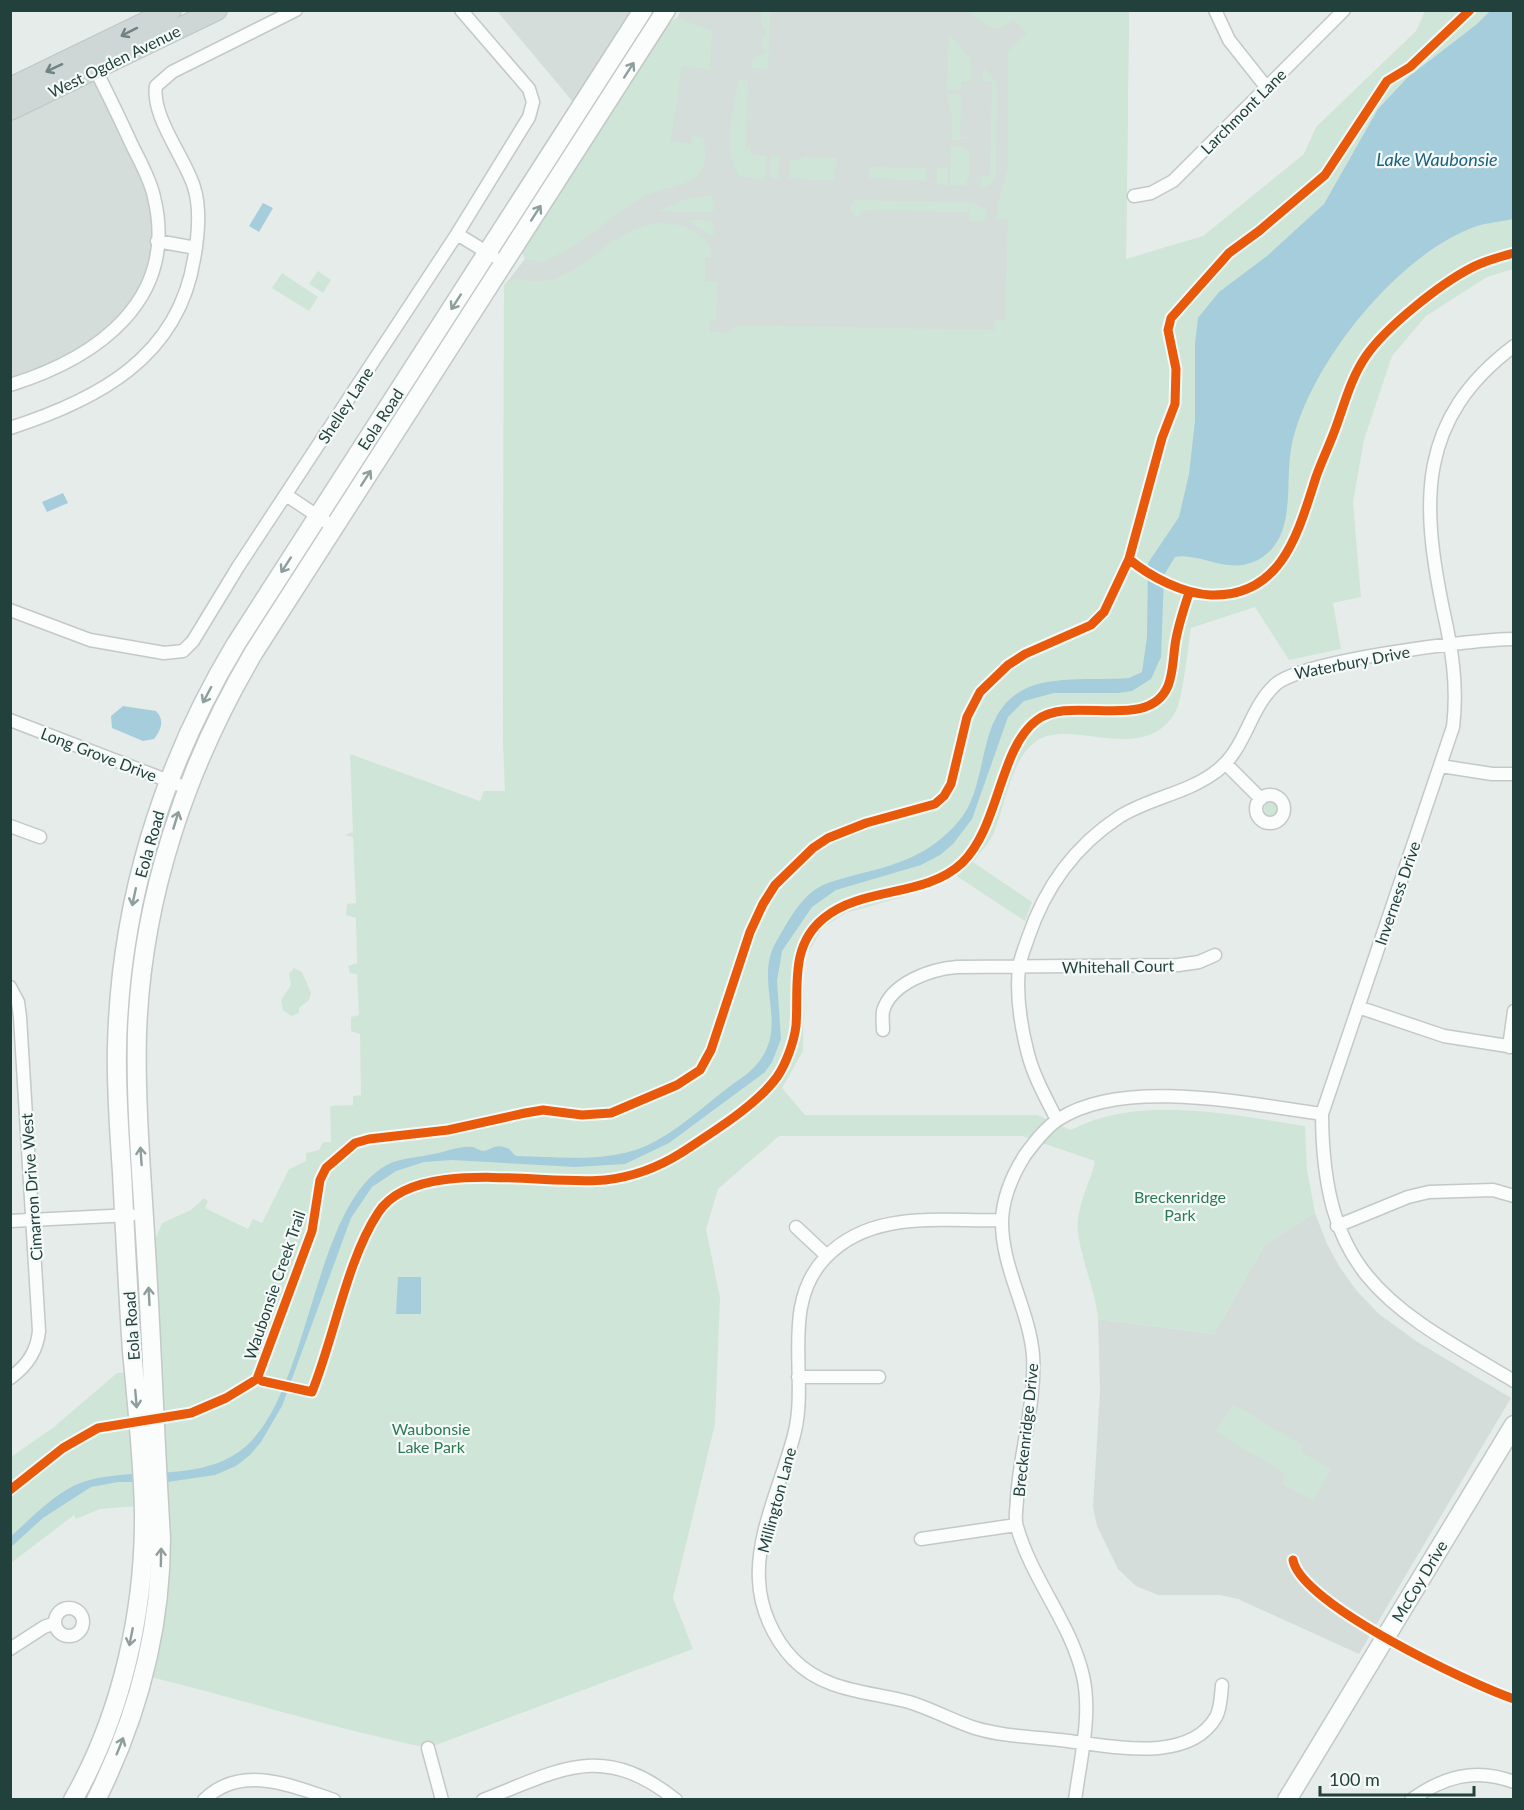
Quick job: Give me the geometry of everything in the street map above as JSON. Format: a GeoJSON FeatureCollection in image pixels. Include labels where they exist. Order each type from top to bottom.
{"type":"FeatureCollection","features":[{"type":"Feature","properties":{"kind":"main road","name":"West Ogden Avenue"},"geometry":{"type":"LineString","coordinates":[[10,110],[91,62],[171,10]]}},
{"type":"Feature","properties":{"kind":"main road","name":"West Ogden Avenue"},"geometry":{"type":"LineString","coordinates":[[10,88],[91,62],[217,10]]}},
{"type":"Feature","properties":{"kind":"main road","name":"Eola Road"},"geometry":{"type":"LineString","coordinates":[[148,1458],[124,1215],[117,1080],[119,1003],[135,893],[150,835],[168,781],[218,673],[643,10]]}},
{"type":"Feature","properties":{"kind":"main road","name":"Eola Road"},"geometry":{"type":"LineString","coordinates":[[96,1800],[133,1710],[154,1628],[161,1564],[150,1494],[148,1458],[144,1214],[136,1070],[139,996],[157,886],[187,788],[219,715],[241,675],[666,10]]}},
{"type":"Feature","properties":{"kind":"main road","name":"McCoy Drive"},"geometry":{"type":"LineString","coordinates":[[1287,1800],[1514,1425]]}},
{"type":"Feature","properties":{"kind":"main road","name":"Eola Road"},"geometry":{"type":"LineString","coordinates":[[73,1800],[99,1747],[122,1680],[141,1580],[150,1494]]}},
{"type":"Feature","properties":{"kind":"street"},"geometry":{"type":"LineString","coordinates":[[10,428],[86,398],[132,369],[159,340],[183,303],[196,248],[198,205],[195,190],[160,113],[155,94],[156,86],[172,72],[296,10]]}},
{"type":"Feature","properties":{"kind":"street","name":"Shelley Lane"},"geometry":{"type":"LineString","coordinates":[[10,610],[90,640],[164,652],[183,651],[193,641],[457,234],[529,117],[533,102],[529,89],[461,10]]}},
{"type":"Feature","properties":{"kind":"street"},"geometry":{"type":"LineString","coordinates":[[1215,10],[1229,40],[1267,88]]}},
{"type":"Feature","properties":{"kind":"street","name":"Larchmont Lane"},"geometry":{"type":"LineString","coordinates":[[1134,196],[1151,193],[1173,182],[1344,10]]}},
{"type":"Feature","properties":{"kind":"street"},"geometry":{"type":"LineString","coordinates":[[10,385],[69,361],[113,333],[144,289],[154,263],[157,242],[156,208],[149,180],[91,62]]}},
{"type":"Feature","properties":{"kind":"street"},"geometry":{"type":"LineString","coordinates":[[457,234],[505,262]]}},
{"type":"Feature","properties":{"kind":"street"},"geometry":{"type":"LineString","coordinates":[[157,242],[196,248]]}},
{"type":"Feature","properties":{"kind":"street","name":"Inverness Drive"},"geometry":{"type":"LineString","coordinates":[[1514,346],[1490,364],[1463,397],[1442,437],[1432,469],[1428,506],[1430,528],[1451,644],[1456,705],[1451,735],[1322,1114],[1323,1168],[1337,1226],[1360,1269],[1384,1296],[1424,1327],[1514,1381]]}},
{"type":"Feature","properties":{"kind":"street"},"geometry":{"type":"LineString","coordinates":[[286,495],[334,527]]}},
{"type":"Feature","properties":{"kind":"street","name":"Waterbury Drive"},"geometry":{"type":"LineString","coordinates":[[1057,1120],[1028,1054],[1020,1011],[1019,967],[1045,896],[1084,844],[1122,815],[1201,781],[1226,764],[1244,739],[1263,698],[1286,676],[1307,669],[1451,644],[1514,639]]}},
{"type":"Feature","properties":{"kind":"street","name":"Long Grove Drive"},"geometry":{"type":"LineString","coordinates":[[10,720],[187,788]]}},
{"type":"Feature","properties":{"kind":"street"},"geometry":{"type":"LineString","coordinates":[[1226,764],[1261,798]]}},
{"type":"Feature","properties":{"kind":"street"},"geometry":{"type":"LineString","coordinates":[[1441,766],[1492,774],[1514,774]]}},
{"type":"Feature","properties":{"kind":"street"},"geometry":{"type":"LineString","coordinates":[[10,826],[40,837]]}},
{"type":"Feature","properties":{"kind":"street","name":"Whitehall Court"},"geometry":{"type":"LineString","coordinates":[[883,1030],[883,1013],[887,1002],[902,987],[923,975],[948,968],[1178,965],[1199,962],[1215,955]]}},
{"type":"Feature","properties":{"kind":"street","name":"Cimarron Drive West"},"geometry":{"type":"LineString","coordinates":[[10,987],[18,1002],[20,1017],[38,1339],[23,1369],[10,1378]]}},
{"type":"Feature","properties":{"kind":"street"},"geometry":{"type":"LineString","coordinates":[[1358,1007],[1444,1036],[1511,1047],[1514,1011]]}},
{"type":"Feature","properties":{"kind":"street","name":"Breckenridge Drive"},"geometry":{"type":"LineString","coordinates":[[1075,1800],[1083,1743],[1086,1691],[1079,1662],[1034,1571],[1016,1524],[1018,1481],[1031,1389],[1033,1354],[1029,1330],[1007,1257],[1002,1220],[1010,1185],[1018,1167],[1042,1135],[1057,1120],[1101,1102],[1131,1098],[1212,1099],[1322,1114]]}},
{"type":"Feature","properties":{"kind":"street"},"geometry":{"type":"LineString","coordinates":[[1337,1226],[1408,1197],[1429,1192],[1493,1190],[1514,1196]]}},
{"type":"Feature","properties":{"kind":"street"},"geometry":{"type":"LineString","coordinates":[[10,1221],[144,1214]]}},
{"type":"Feature","properties":{"kind":"street","name":"Millington Lane"},"geometry":{"type":"LineString","coordinates":[[1002,1220],[896,1222],[860,1232],[827,1256],[811,1279],[802,1302],[795,1431],[762,1544],[759,1566],[760,1589],[765,1613],[778,1639],[794,1659],[821,1680],[840,1688],[910,1703],[977,1729],[1083,1743],[1158,1749],[1192,1738],[1209,1726],[1217,1716],[1222,1685]]}},
{"type":"Feature","properties":{"kind":"street"},"geometry":{"type":"LineString","coordinates":[[796,1227],[827,1256]]}},
{"type":"Feature","properties":{"kind":"street"},"geometry":{"type":"LineString","coordinates":[[798,1377],[879,1377]]}},
{"type":"Feature","properties":{"kind":"street"},"geometry":{"type":"LineString","coordinates":[[921,1539],[1016,1524]]}},
{"type":"Feature","properties":{"kind":"street"},"geometry":{"type":"LineString","coordinates":[[10,1649],[55,1623]]}},
{"type":"Feature","properties":{"kind":"street"},"geometry":{"type":"LineString","coordinates":[[428,1748],[442,1800]]}},
{"type":"Feature","properties":{"kind":"street"},"geometry":{"type":"LineString","coordinates":[[483,1800],[560,1770],[595,1765],[631,1771],[656,1784],[676,1800]]}},
{"type":"Feature","properties":{"kind":"street"},"geometry":{"type":"LineString","coordinates":[[1411,1800],[1442,1780],[1459,1776],[1486,1774],[1514,1782]]}},
{"type":"Feature","properties":{"kind":"street"},"geometry":{"type":"LineString","coordinates":[[204,1800],[223,1785],[262,1779],[334,1800]]}},
{"type":"Feature","properties":{"kind":"shaded area"},"geometry":{"type":"Polygon","coordinates":[[[681,10],[1129,11],[1126,259],[503,745],[504,286],[525,259],[521,251],[681,10]]]}},
{"type":"Feature","properties":{"kind":"shaded area"},"geometry":{"type":"Polygon","coordinates":[[[497,11],[631,11],[573,102],[497,11]]]}},
{"type":"Feature","properties":{"kind":"shaded area"},"geometry":{"type":"Polygon","coordinates":[[[105,74],[154,181],[160,252],[124,326],[11,388],[11,115],[105,74]]]}},
{"type":"Feature","properties":{"kind":"shaded area"},"geometry":{"type":"Polygon","coordinates":[[[1315,1213],[1327,1244],[1339,1266],[1356,1290],[1379,1314],[1416,1341],[1511,1398],[1359,1654],[1238,1599],[1220,1595],[1158,1595],[1136,1586],[1118,1569],[1097,1526],[1093,1507],[1100,1391],[1098,1319],[1214,1334],[1265,1244],[1315,1213]]]}},
{"type":"Feature","properties":{"kind":"green space"},"geometry":{"type":"Polygon","coordinates":[[[761,11],[770,11],[768,69],[751,68],[753,59],[766,52],[761,43],[766,31],[761,22],[761,11]]]}},
{"type":"Feature","properties":{"kind":"green space","name":"Waubonsie Lake Park"},"geometry":{"type":"Polygon","coordinates":[[[969,11],[1129,11],[1126,259],[1203,236],[1304,154],[1316,127],[1416,31],[1425,11],[1513,11],[1513,269],[1487,277],[1426,316],[1392,356],[1364,440],[1353,502],[1361,597],[1333,603],[1341,649],[1289,660],[1255,607],[1191,628],[1178,706],[1161,729],[1144,737],[1125,739],[1067,734],[1049,736],[1035,742],[1014,771],[992,836],[973,862],[1032,902],[1025,921],[955,875],[906,896],[846,913],[822,928],[804,961],[803,1051],[782,1088],[805,1115],[1037,1115],[1071,1130],[1098,1119],[1126,1113],[1186,1110],[1305,1126],[1307,1169],[1315,1213],[1265,1244],[1214,1334],[1098,1319],[1078,1229],[1081,1204],[1095,1161],[1022,1136],[779,1136],[718,1189],[706,1229],[720,1298],[715,1424],[673,1598],[693,1649],[428,1748],[151,1677],[149,1505],[100,1509],[76,1519],[74,1515],[11,1563],[11,1457],[54,1427],[117,1373],[140,1372],[138,1311],[145,1350],[157,1322],[155,1240],[162,1223],[191,1210],[204,1198],[208,1201],[205,1208],[248,1229],[253,1219],[262,1223],[289,1169],[306,1161],[306,1153],[319,1150],[323,1142],[331,1142],[330,1106],[353,1105],[353,1096],[361,1095],[360,1034],[351,1031],[351,1017],[359,1015],[357,974],[350,973],[348,966],[357,963],[356,918],[346,915],[347,904],[356,903],[353,837],[345,835],[353,832],[350,754],[480,801],[484,791],[505,791],[503,745],[504,286],[511,280],[540,281],[557,278],[636,229],[652,224],[670,223],[698,234],[705,240],[712,252],[713,257],[705,257],[705,281],[717,282],[716,321],[709,321],[709,332],[730,333],[737,325],[995,330],[995,320],[1005,320],[1008,219],[997,219],[998,204],[1008,168],[1008,52],[1027,33],[1013,19],[995,28],[984,24],[969,11]]]}},
{"type":"Feature","properties":{"kind":"green space"},"geometry":{"type":"Polygon","coordinates":[[[677,18],[712,31],[710,70],[682,66],[671,141],[691,144],[693,135],[703,138],[705,156],[703,169],[690,181],[649,194],[637,201],[554,257],[541,261],[525,259],[521,251],[665,26],[677,18]]]}},
{"type":"Feature","properties":{"kind":"green space"},"geometry":{"type":"Polygon","coordinates":[[[949,34],[971,59],[971,81],[961,81],[961,90],[947,90],[949,34]]]}},
{"type":"Feature","properties":{"kind":"green space"},"geometry":{"type":"Polygon","coordinates":[[[984,69],[997,83],[996,176],[992,183],[983,188],[980,186],[981,177],[990,175],[992,82],[982,81],[984,69]]]}},
{"type":"Feature","properties":{"kind":"green space"},"geometry":{"type":"Polygon","coordinates":[[[739,80],[748,81],[746,147],[751,148],[751,155],[766,156],[763,180],[741,177],[735,169],[732,158],[731,131],[739,80]]]}},
{"type":"Feature","properties":{"kind":"green space"},"geometry":{"type":"Polygon","coordinates":[[[947,94],[961,95],[960,137],[970,137],[952,141],[952,115],[947,94]]]}},
{"type":"Feature","properties":{"kind":"green space"},"geometry":{"type":"Polygon","coordinates":[[[947,146],[948,185],[937,184],[937,168],[947,168],[947,146]]]}},
{"type":"Feature","properties":{"kind":"green space"},"geometry":{"type":"Polygon","coordinates":[[[951,146],[961,147],[969,152],[969,177],[965,185],[950,185],[951,146]]]}},
{"type":"Feature","properties":{"kind":"green space"},"geometry":{"type":"Polygon","coordinates":[[[771,156],[780,156],[778,179],[770,177],[771,156]]]}},
{"type":"Feature","properties":{"kind":"green space"},"geometry":{"type":"Polygon","coordinates":[[[802,157],[836,158],[834,181],[789,178],[790,160],[801,160],[802,157]]]}},
{"type":"Feature","properties":{"kind":"green space"},"geometry":{"type":"Polygon","coordinates":[[[869,167],[926,168],[926,181],[869,178],[869,167]]]}},
{"type":"Feature","properties":{"kind":"green space"},"geometry":{"type":"Polygon","coordinates":[[[712,196],[714,210],[709,213],[658,211],[689,198],[712,196]]]}},
{"type":"Feature","properties":{"kind":"green space"},"geometry":{"type":"Polygon","coordinates":[[[856,200],[973,203],[986,209],[987,216],[982,221],[969,221],[969,212],[863,210],[859,216],[853,215],[850,208],[856,200]]]}},
{"type":"Feature","properties":{"kind":"green space"},"geometry":{"type":"Polygon","coordinates":[[[687,220],[712,221],[714,235],[709,235],[687,220]]]}},
{"type":"Feature","properties":{"kind":"green space"},"geometry":{"type":"Polygon","coordinates":[[[318,271],[331,280],[323,293],[309,284],[318,271]]]}},
{"type":"Feature","properties":{"kind":"green space"},"geometry":{"type":"Polygon","coordinates":[[[282,273],[318,297],[309,311],[272,288],[282,273]]]}},
{"type":"Feature","properties":{"kind":"green space"},"geometry":{"type":"Polygon","coordinates":[[[1268,802],[1274,802],[1278,809],[1274,816],[1268,816],[1264,812],[1264,806],[1268,802]]]}},
{"type":"Feature","properties":{"kind":"green space"},"geometry":{"type":"Polygon","coordinates":[[[144,894],[129,1110],[125,1084],[124,1030],[134,946],[144,894]]]}},
{"type":"Feature","properties":{"kind":"green space"},"geometry":{"type":"Polygon","coordinates":[[[294,968],[302,972],[311,993],[309,1000],[299,1008],[299,1013],[291,1016],[283,1010],[281,1000],[291,985],[289,974],[294,968]]]}},
{"type":"Feature","properties":{"kind":"green space"},"geometry":{"type":"Polygon","coordinates":[[[1233,1404],[1303,1446],[1300,1451],[1331,1470],[1313,1501],[1281,1483],[1286,1474],[1216,1432],[1233,1404]]]}},
{"type":"Feature","properties":{"kind":"green space"},"geometry":{"type":"Polygon","coordinates":[[[138,1639],[145,1641],[124,1718],[89,1799],[80,1800],[138,1639]]]}},
{"type":"Feature","properties":{"kind":"water","name":"Lake Waubonsie"},"geometry":{"type":"Polygon","coordinates":[[[1490,11],[1513,11],[1513,219],[1474,227],[1440,244],[1411,265],[1383,291],[1357,321],[1334,352],[1314,385],[1300,418],[1289,462],[1285,521],[1274,546],[1264,556],[1240,565],[1185,556],[1175,557],[1164,575],[1161,657],[1151,679],[1132,691],[1054,693],[1024,701],[1008,717],[972,819],[953,844],[940,855],[921,865],[836,890],[812,907],[782,951],[777,981],[781,1039],[772,1062],[765,1072],[669,1143],[625,1164],[575,1167],[452,1160],[424,1162],[396,1171],[372,1187],[351,1218],[282,1406],[261,1442],[250,1455],[236,1466],[215,1475],[167,1482],[118,1482],[91,1487],[43,1518],[11,1547],[11,1536],[45,1506],[73,1486],[103,1477],[188,1470],[208,1466],[227,1459],[245,1447],[268,1419],[286,1382],[329,1251],[346,1212],[366,1181],[393,1162],[468,1147],[482,1151],[503,1147],[517,1156],[587,1158],[621,1154],[638,1149],[666,1135],[747,1074],[762,1058],[769,1042],[772,1025],[768,975],[770,959],[776,942],[807,896],[818,888],[839,879],[898,863],[924,851],[947,833],[968,807],[995,719],[1004,705],[1018,693],[1042,683],[1129,678],[1142,672],[1147,637],[1148,563],[1179,517],[1189,474],[1195,421],[1195,343],[1198,318],[1219,292],[1267,256],[1324,204],[1378,109],[1407,78],[1477,24],[1490,11]]]}},
{"type":"Feature","properties":{"kind":"water"},"geometry":{"type":"Polygon","coordinates":[[[263,203],[273,208],[259,232],[249,226],[263,203]]]}},
{"type":"Feature","properties":{"kind":"water"},"geometry":{"type":"Polygon","coordinates":[[[63,493],[68,503],[47,512],[42,502],[63,493]]]}},
{"type":"Feature","properties":{"kind":"water"},"geometry":{"type":"Polygon","coordinates":[[[123,706],[156,711],[159,714],[161,725],[154,739],[143,741],[112,728],[111,716],[123,706]]]}},
{"type":"Feature","properties":{"kind":"water"},"geometry":{"type":"Polygon","coordinates":[[[398,1277],[421,1277],[421,1314],[396,1314],[398,1277]]]}},
{"type":"Feature","properties":{"kind":"cycle path","name":"Waubonsie Creek Trail"},"geometry":{"type":"LineString","coordinates":[[10,1490],[63,1448],[98,1428],[191,1413],[226,1398],[257,1379],[312,1231],[320,1180],[326,1168],[355,1143],[369,1139],[448,1130],[543,1110],[582,1115],[611,1113],[677,1085],[700,1070],[711,1050],[750,932],[775,885],[813,848],[828,838],[866,823],[935,804],[944,796],[951,784],[967,717],[980,692],[1008,665],[1025,654],[1091,625],[1104,612],[1129,559],[1162,438],[1175,404],[1176,369],[1168,330],[1171,318],[1229,253],[1259,231],[1325,175],[1387,81],[1410,67],[1470,10]]}},
{"type":"Feature","properties":{"kind":"cycle path"},"geometry":{"type":"LineString","coordinates":[[1129,559],[1147,572],[1179,588],[1211,595],[1235,593],[1255,585],[1271,573],[1294,539],[1349,390],[1366,356],[1386,332],[1444,284],[1476,266],[1514,253]]}},
{"type":"Feature","properties":{"kind":"cycle path"},"geometry":{"type":"LineString","coordinates":[[262,1381],[312,1392],[358,1253],[378,1213],[396,1195],[420,1185],[450,1179],[482,1177],[579,1181],[615,1179],[635,1174],[681,1153],[757,1098],[777,1077],[791,1046],[796,1026],[798,968],[805,941],[813,929],[824,918],[840,908],[857,901],[930,882],[947,874],[962,863],[975,847],[984,829],[1015,749],[1024,733],[1037,720],[1052,713],[1069,710],[1127,711],[1144,707],[1158,700],[1170,680],[1177,633],[1189,593]]}},
{"type":"Feature","properties":{"kind":"cycle path"},"geometry":{"type":"LineString","coordinates":[[1293,1560],[1303,1578],[1325,1598],[1355,1619],[1427,1660],[1514,1699]]}},
{"type":"Feature","properties":{"kind":"park label","name":"Breckenridge Park"},"geometry":{"type":"Point","coordinates":[1180,1205]}}]}
